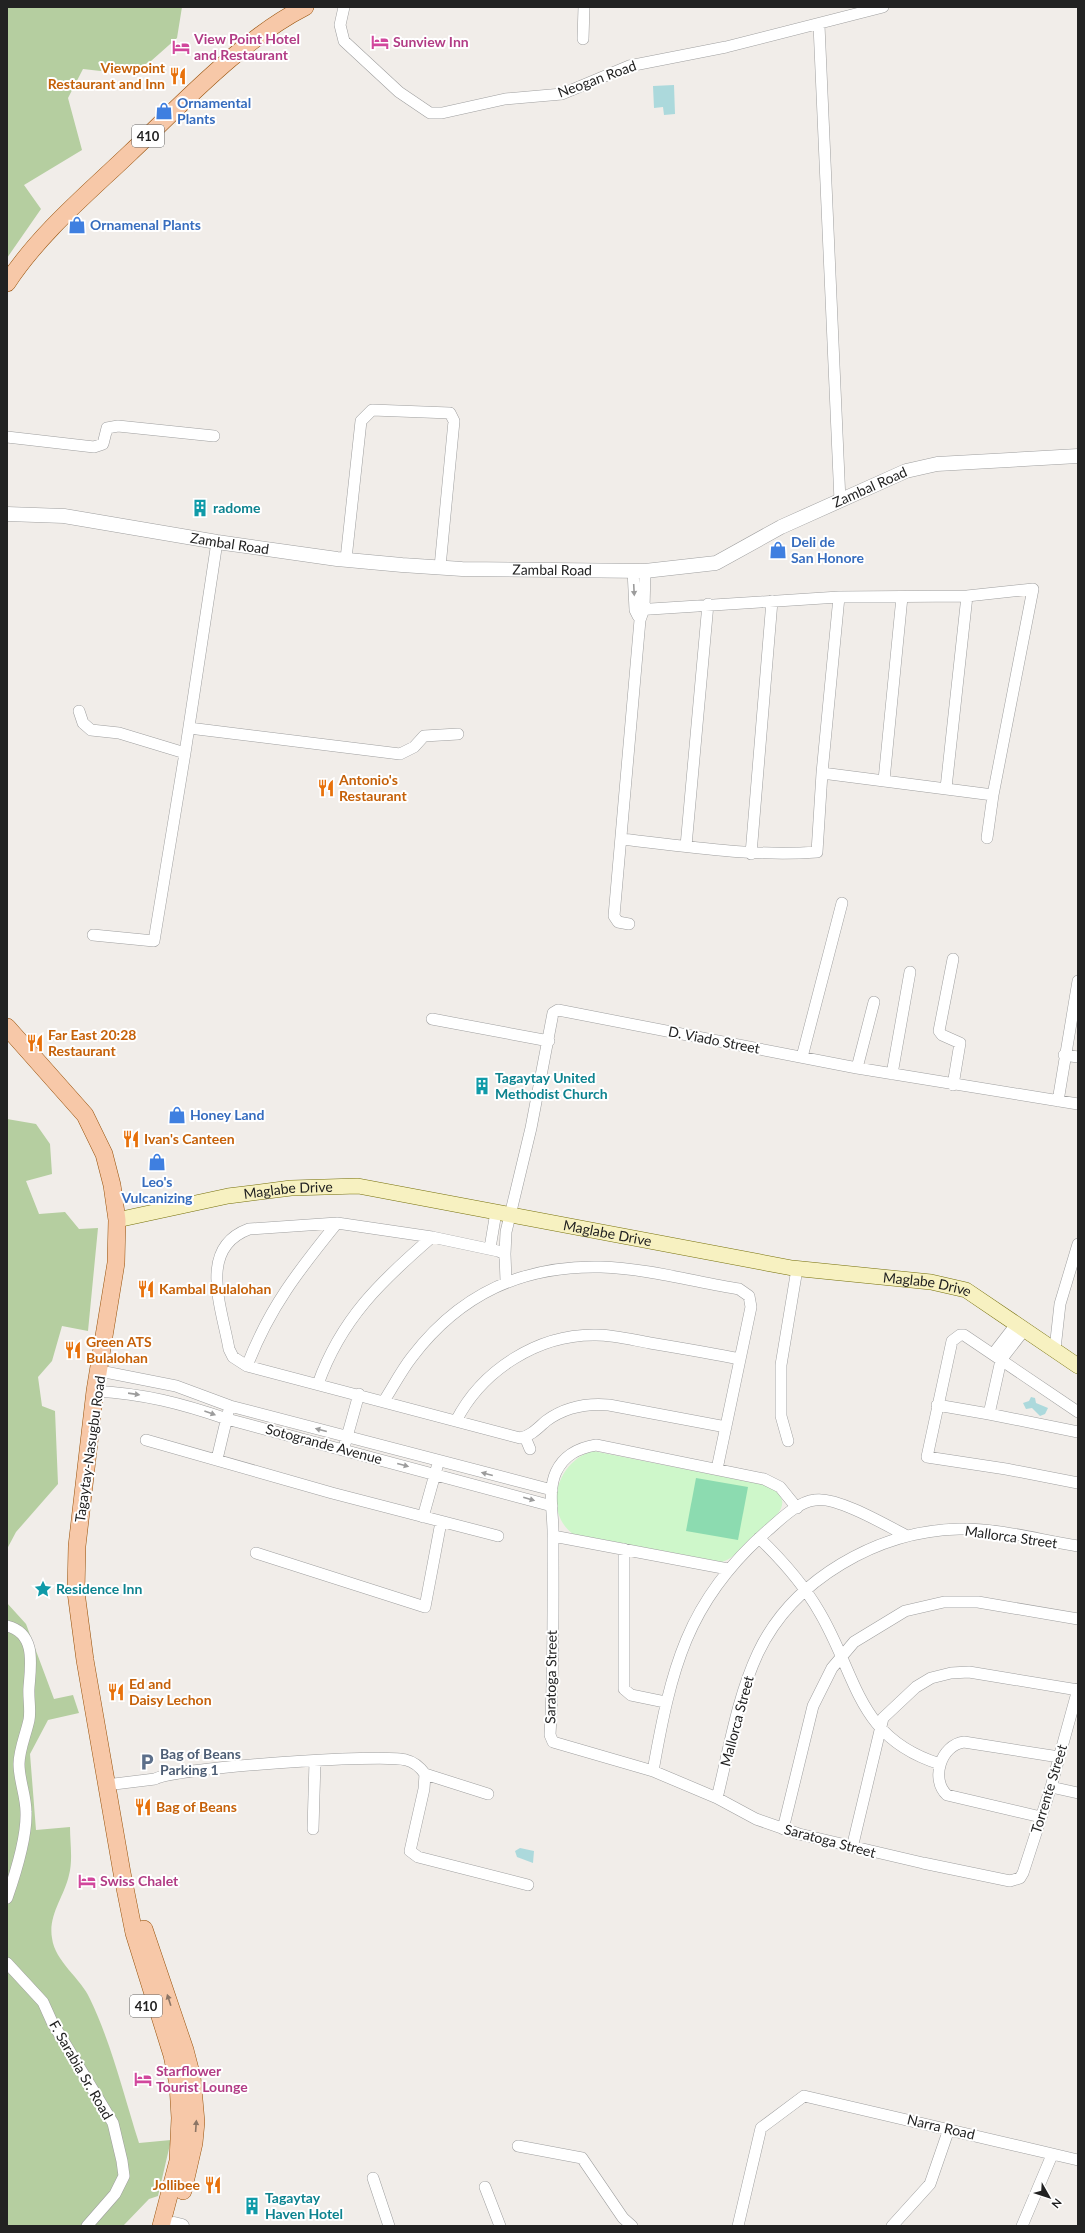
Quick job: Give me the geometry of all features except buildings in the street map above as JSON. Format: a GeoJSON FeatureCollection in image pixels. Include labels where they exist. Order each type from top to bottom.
{"type":"FeatureCollection","features":[{"type":"Feature","properties":{"kind":"main road","name":"410"},"geometry":{"type":"LineString","coordinates":[[7,282],[40,239],[167,118],[257,38],[288,16],[305,7]]}},
{"type":"Feature","properties":{"kind":"main road","name":"Tagaytay-Nasugbu Road"},"geometry":{"type":"LineString","coordinates":[[7,1027],[85,1115],[104,1154],[112,1185],[117,1220],[116,1263],[96,1391],[77,1546],[76,1592],[79,1622],[106,1785],[134,1933],[172,2055],[178,2084],[180,2105],[178,2161],[173,2225]]}},
{"type":"Feature","properties":{"kind":"main road","name":"Maglabe Drive"},"geometry":{"type":"LineString","coordinates":[[117,1220],[228,1196],[291,1188],[358,1186],[797,1269],[931,1282],[966,1290],[1056,1349],[1078,1366]]}},
{"type":"Feature","properties":{"kind":"main road","name":"Tagaytay-Nasugbu Road"},"geometry":{"type":"LineString","coordinates":[[106,1785],[120,1826],[142,1923],[185,2050],[192,2077],[196,2102],[194,2143],[173,2225]]}},
{"type":"Feature","properties":{"kind":"main road","name":"Tagaytay-Nasugbu Road"},"geometry":{"type":"LineString","coordinates":[[106,1785],[106,1828],[112,1878],[122,1930],[169,2076],[172,2100],[173,2139],[170,2160],[153,2226]]}},
{"type":"Feature","properties":{"kind":"street","name":"Neogan Road"},"geometry":{"type":"LineString","coordinates":[[344,7],[340,25],[344,41],[398,92],[430,113],[442,114],[505,99],[562,94],[628,66],[726,47],[819,25],[883,7]]}},
{"type":"Feature","properties":{"kind":"street"},"geometry":{"type":"LineString","coordinates":[[583,39],[584,7]]}},
{"type":"Feature","properties":{"kind":"street"},"geometry":{"type":"LineString","coordinates":[[819,25],[840,501]]}},
{"type":"Feature","properties":{"kind":"street"},"geometry":{"type":"LineString","coordinates":[[346,559],[361,421],[372,410],[450,413],[454,421],[440,567]]}},
{"type":"Feature","properties":{"kind":"street"},"geometry":{"type":"LineString","coordinates":[[7,437],[94,447],[102,444],[108,428],[118,426],[214,436]]}},
{"type":"Feature","properties":{"kind":"street","name":"Zambal Road"},"geometry":{"type":"LineString","coordinates":[[7,514],[64,516],[217,542],[346,559],[440,567],[639,571],[716,563],[780,527],[906,471],[937,464],[1078,456]]}},
{"type":"Feature","properties":{"kind":"street"},"geometry":{"type":"LineString","coordinates":[[93,935],[154,941],[189,728],[217,542]]}},
{"type":"Feature","properties":{"kind":"street"},"geometry":{"type":"LineString","coordinates":[[629,924],[618,922],[614,916],[640,613],[639,571]]}},
{"type":"Feature","properties":{"kind":"street"},"geometry":{"type":"LineString","coordinates":[[640,613],[708,604],[839,598],[967,596],[1033,589],[994,795],[988,838]]}},
{"type":"Feature","properties":{"kind":"street"},"geometry":{"type":"LineString","coordinates":[[946,788],[967,596]]}},
{"type":"Feature","properties":{"kind":"street"},"geometry":{"type":"LineString","coordinates":[[884,780],[902,597]]}},
{"type":"Feature","properties":{"kind":"street"},"geometry":{"type":"LineString","coordinates":[[621,839],[751,854],[777,855],[818,852],[822,772],[839,598]]}},
{"type":"Feature","properties":{"kind":"street"},"geometry":{"type":"LineString","coordinates":[[751,854],[772,601]]}},
{"type":"Feature","properties":{"kind":"street"},"geometry":{"type":"LineString","coordinates":[[686,846],[708,604]]}},
{"type":"Feature","properties":{"kind":"street"},"geometry":{"type":"LineString","coordinates":[[79,711],[83,724],[91,730],[119,733],[185,753]]}},
{"type":"Feature","properties":{"kind":"street"},"geometry":{"type":"LineString","coordinates":[[189,728],[400,754],[414,747],[424,736],[458,734]]}},
{"type":"Feature","properties":{"kind":"street"},"geometry":{"type":"LineString","coordinates":[[822,772],[994,795]]}},
{"type":"Feature","properties":{"kind":"street"},"geometry":{"type":"LineString","coordinates":[[802,1057],[842,903]]}},
{"type":"Feature","properties":{"kind":"street"},"geometry":{"type":"LineString","coordinates":[[953,959],[939,1031],[942,1035],[960,1043],[953,1085]]}},
{"type":"Feature","properties":{"kind":"street"},"geometry":{"type":"LineString","coordinates":[[892,1074],[910,972]]}},
{"type":"Feature","properties":{"kind":"street"},"geometry":{"type":"LineString","coordinates":[[1058,1101],[1064,1055],[1078,981]]}},
{"type":"Feature","properties":{"kind":"street"},"geometry":{"type":"LineString","coordinates":[[857,1068],[874,1002]]}},
{"type":"Feature","properties":{"kind":"street","name":"D. Viado Street"},"geometry":{"type":"LineString","coordinates":[[506,1281],[506,1232],[553,1013],[558,1010],[857,1068],[953,1085],[1078,1104]]}},
{"type":"Feature","properties":{"kind":"street"},"geometry":{"type":"LineString","coordinates":[[432,1019],[548,1041]]}},
{"type":"Feature","properties":{"kind":"street"},"geometry":{"type":"LineString","coordinates":[[1064,1055],[1078,1057]]}},
{"type":"Feature","properties":{"kind":"street"},"geometry":{"type":"LineString","coordinates":[[490,1248],[496,1212]]}},
{"type":"Feature","properties":{"kind":"street"},"geometry":{"type":"LineString","coordinates":[[505,1254],[490,1248],[432,1236],[337,1223],[249,1229],[237,1233],[227,1242],[220,1253],[217,1267],[217,1280],[229,1349],[233,1357],[247,1366],[359,1394],[509,1436],[526,1437],[558,1414],[580,1406],[593,1404],[609,1405],[726,1427]]}},
{"type":"Feature","properties":{"kind":"street"},"geometry":{"type":"LineString","coordinates":[[247,1366],[275,1306],[288,1284],[337,1223]]}},
{"type":"Feature","properties":{"kind":"street"},"geometry":{"type":"LineString","coordinates":[[318,1384],[336,1343],[359,1308],[388,1276],[432,1236]]}},
{"type":"Feature","properties":{"kind":"street"},"geometry":{"type":"LineString","coordinates":[[1056,1349],[1060,1304],[1078,1244]]}},
{"type":"Feature","properties":{"kind":"street"},"geometry":{"type":"LineString","coordinates":[[384,1401],[411,1358],[444,1321],[463,1306],[506,1281],[554,1270],[601,1267],[624,1269],[739,1289],[749,1296],[752,1301],[717,1469]]}},
{"type":"Feature","properties":{"kind":"street"},"geometry":{"type":"LineString","coordinates":[[788,1441],[781,1416],[781,1365],[797,1269]]}},
{"type":"Feature","properties":{"kind":"street"},"geometry":{"type":"LineString","coordinates":[[989,1414],[997,1357],[1021,1326]]}},
{"type":"Feature","properties":{"kind":"street"},"geometry":{"type":"LineString","coordinates":[[456,1421],[468,1400],[501,1366],[524,1352],[550,1342],[575,1336],[596,1335],[618,1337],[740,1359]]}},
{"type":"Feature","properties":{"kind":"street"},"geometry":{"type":"LineString","coordinates":[[1078,1412],[964,1335],[955,1337],[952,1341],[937,1405],[927,1457],[1006,1469],[1078,1483]]}},
{"type":"Feature","properties":{"kind":"street","name":"Sotogrande Avenue"},"geometry":{"type":"LineString","coordinates":[[100,1371],[188,1390],[230,1406],[552,1490]]}},
{"type":"Feature","properties":{"kind":"street"},"geometry":{"type":"LineString","coordinates":[[162,1399],[165,1384]]}},
{"type":"Feature","properties":{"kind":"street"},"geometry":{"type":"LineString","coordinates":[[184,1404],[188,1390]]}},
{"type":"Feature","properties":{"kind":"street","name":"Sotogrande Avenue"},"geometry":{"type":"LineString","coordinates":[[96,1391],[133,1393],[184,1404],[227,1419],[435,1473],[552,1506]]}},
{"type":"Feature","properties":{"kind":"street"},"geometry":{"type":"LineString","coordinates":[[343,1449],[359,1394]]}},
{"type":"Feature","properties":{"kind":"street"},"geometry":{"type":"LineString","coordinates":[[937,1405],[1078,1432]]}},
{"type":"Feature","properties":{"kind":"street"},"geometry":{"type":"LineString","coordinates":[[217,1459],[230,1406]]}},
{"type":"Feature","properties":{"kind":"street"},"geometry":{"type":"LineString","coordinates":[[526,1437],[530,1449]]}},
{"type":"Feature","properties":{"kind":"street"},"geometry":{"type":"LineString","coordinates":[[146,1440],[332,1493],[498,1536]]}},
{"type":"Feature","properties":{"kind":"street","name":"Saratoga Street"},"geometry":{"type":"LineString","coordinates":[[797,1508],[780,1487],[772,1482],[717,1469],[596,1445],[575,1451],[564,1459],[556,1471],[552,1490],[554,1536],[550,1735],[553,1742],[653,1771],[717,1798],[756,1819],[784,1829],[852,1848],[1010,1881]]}},
{"type":"Feature","properties":{"kind":"street"},"geometry":{"type":"LineString","coordinates":[[423,1517],[438,1461]]}},
{"type":"Feature","properties":{"kind":"street"},"geometry":{"type":"LineString","coordinates":[[653,1771],[665,1702],[682,1648],[692,1625],[710,1594],[728,1570],[759,1538],[797,1508],[814,1500],[827,1500],[839,1503],[907,1536]]}},
{"type":"Feature","properties":{"kind":"street"},"geometry":{"type":"LineString","coordinates":[[256,1553],[425,1607],[441,1522]]}},
{"type":"Feature","properties":{"kind":"street","name":"Mallorca Street"},"geometry":{"type":"LineString","coordinates":[[717,1798],[748,1677],[770,1633],[806,1589],[853,1558],[907,1536],[959,1529],[989,1531],[1078,1546]]}},
{"type":"Feature","properties":{"kind":"street"},"geometry":{"type":"LineString","coordinates":[[554,1536],[728,1570]]}},
{"type":"Feature","properties":{"kind":"street"},"geometry":{"type":"LineString","coordinates":[[759,1538],[806,1589],[841,1655],[861,1703],[879,1728],[901,1747],[916,1755],[940,1764]]}},
{"type":"Feature","properties":{"kind":"street"},"geometry":{"type":"LineString","coordinates":[[624,1549],[624,1689],[631,1695],[665,1702]]}},
{"type":"Feature","properties":{"kind":"street"},"geometry":{"type":"LineString","coordinates":[[784,1829],[813,1706],[820,1688],[841,1655],[854,1642],[905,1611],[928,1604],[962,1601],[978,1602],[1078,1619]]}},
{"type":"Feature","properties":{"kind":"street"},"geometry":{"type":"LineString","coordinates":[[7,1626],[14,1628],[24,1635],[30,1650],[32,1669],[29,1687],[29,1718],[19,1764],[27,1813],[21,1846],[7,1898]]}},
{"type":"Feature","properties":{"kind":"street"},"geometry":{"type":"LineString","coordinates":[[852,1848],[879,1728],[883,1718],[916,1687],[931,1678],[951,1673],[990,1675],[1078,1689]]}},
{"type":"Feature","properties":{"kind":"street","name":"Torrente Street"},"geometry":{"type":"LineString","coordinates":[[1010,1881],[1020,1878],[1023,1873],[1051,1787],[1078,1689]]}},
{"type":"Feature","properties":{"kind":"street"},"geometry":{"type":"LineString","coordinates":[[1041,1817],[947,1795],[941,1787],[940,1764],[950,1747],[955,1743],[964,1742],[1059,1757]]}},
{"type":"Feature","properties":{"kind":"street"},"geometry":{"type":"LineString","coordinates":[[106,1785],[155,1779],[161,1776],[194,1771],[315,1761],[405,1759],[419,1766],[425,1774],[488,1794]]}},
{"type":"Feature","properties":{"kind":"street"},"geometry":{"type":"LineString","coordinates":[[313,1828],[315,1761]]}},
{"type":"Feature","properties":{"kind":"street"},"geometry":{"type":"LineString","coordinates":[[425,1774],[410,1851],[418,1857],[528,1885]]}},
{"type":"Feature","properties":{"kind":"street"},"geometry":{"type":"LineString","coordinates":[[1051,1787],[1078,1793]]}},
{"type":"Feature","properties":{"kind":"street","name":"F. Sarabia Sr. Road"},"geometry":{"type":"LineString","coordinates":[[7,1963],[43,2002],[52,2022],[113,2123],[124,2176],[115,2194],[88,2226]]}},
{"type":"Feature","properties":{"kind":"street","name":"Narra Road"},"geometry":{"type":"LineString","coordinates":[[738,2226],[761,2128],[804,2096],[1078,2160]]}},
{"type":"Feature","properties":{"kind":"street"},"geometry":{"type":"LineString","coordinates":[[892,2226],[930,2184],[949,2129]]}},
{"type":"Feature","properties":{"kind":"street"},"geometry":{"type":"LineString","coordinates":[[518,2146],[582,2158],[623,2218],[632,2226]]}},
{"type":"Feature","properties":{"kind":"street"},"geometry":{"type":"LineString","coordinates":[[1022,2226],[1052,2155]]}},
{"type":"Feature","properties":{"kind":"street"},"geometry":{"type":"LineString","coordinates":[[373,2178],[389,2226]]}},
{"type":"Feature","properties":{"kind":"street"},"geometry":{"type":"LineString","coordinates":[[485,2187],[500,2226]]}},
{"type":"Feature","properties":{"kind":"green space"},"geometry":{"type":"Polygon","coordinates":[[[7,7],[182,7],[177,38],[151,61],[127,74],[83,69],[68,98],[82,150],[24,185],[41,209],[7,258],[7,7]]]}},
{"type":"Feature","properties":{"kind":"green space"},"geometry":{"type":"Polygon","coordinates":[[[7,1119],[36,1124],[50,1144],[52,1174],[26,1181],[39,1214],[65,1212],[79,1229],[98,1228],[88,1331],[62,1326],[52,1361],[38,1377],[42,1406],[55,1411],[58,1484],[16,1532],[7,1549],[7,1119]]]}},
{"type":"Feature","properties":{"kind":"green space"},"geometry":{"type":"Polygon","coordinates":[[[593,1451],[765,1485],[776,1491],[781,1498],[782,1504],[780,1511],[731,1558],[722,1562],[573,1534],[564,1525],[558,1513],[556,1501],[558,1488],[570,1465],[580,1457],[593,1451]]]}},
{"type":"Feature","properties":{"kind":"green space"},"geometry":{"type":"Polygon","coordinates":[[[696,1478],[748,1487],[738,1540],[686,1531],[696,1478]]]}},
{"type":"Feature","properties":{"kind":"green space"},"geometry":{"type":"Polygon","coordinates":[[[7,1603],[26,1624],[54,1699],[73,1695],[79,1713],[48,1720],[30,1754],[36,1830],[70,1827],[70,1869],[67,1883],[52,1922],[51,1930],[54,1947],[63,1962],[86,1991],[98,2016],[111,2052],[139,2143],[171,2140],[158,2196],[149,2199],[123,2226],[7,2226],[7,1603]]]}},
{"type":"Feature","properties":{"kind":"water"},"geometry":{"type":"Polygon","coordinates":[[[674,85],[675,114],[664,115],[663,107],[654,108],[653,86],[674,85]]]}},
{"type":"Feature","properties":{"kind":"water"},"geometry":{"type":"Polygon","coordinates":[[[1031,1397],[1035,1398],[1036,1403],[1048,1408],[1045,1414],[1040,1416],[1032,1408],[1026,1409],[1023,1403],[1029,1401],[1031,1397]]]}},
{"type":"Feature","properties":{"kind":"water"},"geometry":{"type":"Polygon","coordinates":[[[520,1848],[534,1851],[533,1863],[517,1857],[515,1851],[520,1848]]]}},
{"type":"Feature","properties":{"kind":"place","name":"Sunview Inn"},"geometry":{"type":"Point","coordinates":[380,42]}},
{"type":"Feature","properties":{"kind":"place","name":"View Point Hotel and Restaurant"},"geometry":{"type":"Point","coordinates":[181,47]}},
{"type":"Feature","properties":{"kind":"place","name":"Viewpoint Restaurant and Inn"},"geometry":{"type":"Point","coordinates":[178,76]}},
{"type":"Feature","properties":{"kind":"place","name":"Ornamental Plants"},"geometry":{"type":"Point","coordinates":[164,111]}},
{"type":"Feature","properties":{"kind":"place","name":"Ornamenal Plants"},"geometry":{"type":"Point","coordinates":[77,225]}},
{"type":"Feature","properties":{"kind":"place","name":"radome"},"geometry":{"type":"Point","coordinates":[200,508]}},
{"type":"Feature","properties":{"kind":"place","name":"Deli de San Honore"},"geometry":{"type":"Point","coordinates":[778,550]}},
{"type":"Feature","properties":{"kind":"place","name":"Antonio's Restaurant"},"geometry":{"type":"Point","coordinates":[326,788]}},
{"type":"Feature","properties":{"kind":"place","name":"Far East 20:28 Restaurant"},"geometry":{"type":"Point","coordinates":[35,1043]}},
{"type":"Feature","properties":{"kind":"place","name":"Tagaytay United Methodist Church"},"geometry":{"type":"Point","coordinates":[482,1086]}},
{"type":"Feature","properties":{"kind":"place","name":"Honey Land"},"geometry":{"type":"Point","coordinates":[177,1115]}},
{"type":"Feature","properties":{"kind":"place","name":"Ivan's Canteen"},"geometry":{"type":"Point","coordinates":[131,1139]}},
{"type":"Feature","properties":{"kind":"place","name":"Leo's Vulcanizing"},"geometry":{"type":"Point","coordinates":[157,1162]}},
{"type":"Feature","properties":{"kind":"place","name":"Kambal Bulalohan"},"geometry":{"type":"Point","coordinates":[146,1289]}},
{"type":"Feature","properties":{"kind":"place","name":"Green ATS Bulalohan"},"geometry":{"type":"Point","coordinates":[73,1350]}},
{"type":"Feature","properties":{"kind":"place","name":"Residence Inn"},"geometry":{"type":"Point","coordinates":[43,1589]}},
{"type":"Feature","properties":{"kind":"place","name":"Ed and Daisy Lechon"},"geometry":{"type":"Point","coordinates":[116,1692]}},
{"type":"Feature","properties":{"kind":"place","name":"Bag of Beans Parking 1"},"geometry":{"type":"Point","coordinates":[147,1762]}},
{"type":"Feature","properties":{"kind":"place","name":"Bag of Beans"},"geometry":{"type":"Point","coordinates":[143,1807]}},
{"type":"Feature","properties":{"kind":"place","name":"Swiss Chalet"},"geometry":{"type":"Point","coordinates":[87,1881]}},
{"type":"Feature","properties":{"kind":"place","name":"Starflower Tourist Lounge"},"geometry":{"type":"Point","coordinates":[143,2079]}},
{"type":"Feature","properties":{"kind":"place","name":"Jollibee"},"geometry":{"type":"Point","coordinates":[213,2185]}},
{"type":"Feature","properties":{"kind":"place","name":"Tagaytay Haven Hotel"},"geometry":{"type":"Point","coordinates":[252,2206]}}]}
